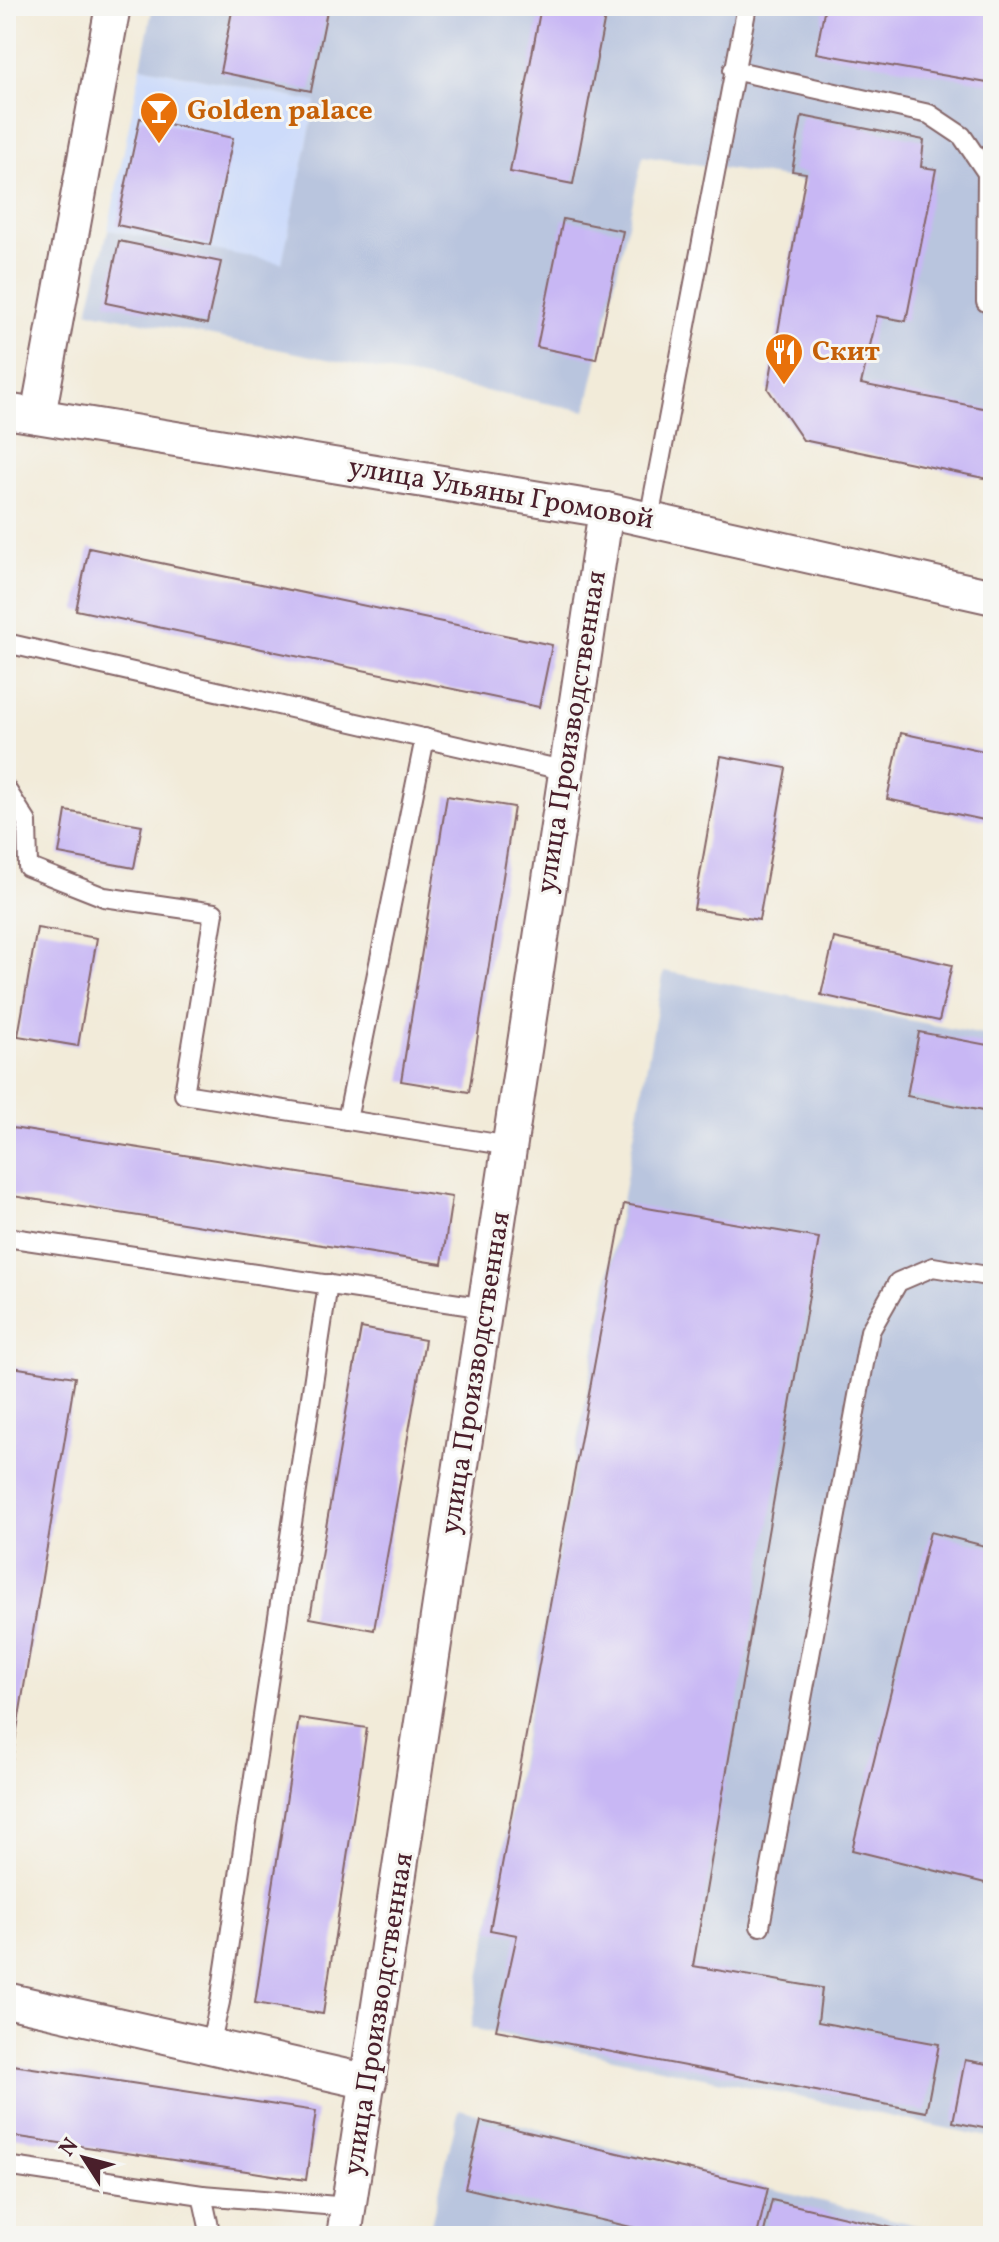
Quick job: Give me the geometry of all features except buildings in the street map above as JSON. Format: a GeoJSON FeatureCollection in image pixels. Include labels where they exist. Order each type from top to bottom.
{"type":"FeatureCollection","features":[{"type":"Feature","properties":{"kind":"street"},"geometry":{"type":"LineString","coordinates":[[22,414],[113,6]]}},
{"type":"Feature","properties":{"kind":"street","name":"улица Ульяны Громовой"},"geometry":{"type":"LineString","coordinates":[[22,414],[606,510],[993,597]]}},
{"type":"Feature","properties":{"kind":"street","name":"улица Производственная"},"geometry":{"type":"LineString","coordinates":[[347,2221],[606,510]]}},
{"type":"Feature","properties":{"kind":"street"},"geometry":{"type":"LineString","coordinates":[[6,2000],[369,2082]]}},
{"type":"Feature","properties":{"kind":"lane"},"geometry":{"type":"LineString","coordinates":[[649,519],[747,6]]}},
{"type":"Feature","properties":{"kind":"lane"},"geometry":{"type":"LineString","coordinates":[[733,70],[929,114],[962,136],[987,173],[986,302]]}},
{"type":"Feature","properties":{"kind":"lane"},"geometry":{"type":"LineString","coordinates":[[6,643],[567,771]]}},
{"type":"Feature","properties":{"kind":"lane"},"geometry":{"type":"LineString","coordinates":[[347,1120],[425,738]]}},
{"type":"Feature","properties":{"kind":"lane"},"geometry":{"type":"LineString","coordinates":[[6,789],[27,822],[28,867],[104,897],[214,913],[184,1094],[510,1146]]}},
{"type":"Feature","properties":{"kind":"lane"},"geometry":{"type":"LineString","coordinates":[[6,1237],[486,1308]]}},
{"type":"Feature","properties":{"kind":"lane"},"geometry":{"type":"LineString","coordinates":[[760,1926],[870,1331],[898,1282],[933,1267],[993,1277]]}},
{"type":"Feature","properties":{"kind":"lane"},"geometry":{"type":"LineString","coordinates":[[210,2046],[220,2002],[328,1284]]}},
{"type":"Feature","properties":{"kind":"lane"},"geometry":{"type":"LineString","coordinates":[[6,2166],[202,2195],[347,2221]]}},
{"type":"Feature","properties":{"kind":"lane"},"geometry":{"type":"LineString","coordinates":[[202,2195],[211,2236]]}},
{"type":"Feature","properties":{"kind":"shaded area"},"geometry":{"type":"Polygon","coordinates":[[[153,6],[993,6],[993,480],[803,440],[768,389],[804,181],[643,156],[586,411],[88,311],[108,230],[282,263],[316,102],[141,66],[153,6]]]}},
{"type":"Feature","properties":{"kind":"shaded area"},"geometry":{"type":"Polygon","coordinates":[[[141,66],[316,102],[282,264],[108,230],[141,66]]]}},
{"type":"Feature","properties":{"kind":"shaded area"},"geometry":{"type":"Polygon","coordinates":[[[664,971],[993,1037],[993,2138],[471,2028],[664,971]]]}},
{"type":"Feature","properties":{"kind":"shaded area"},"geometry":{"type":"Polygon","coordinates":[[[459,2109],[958,2236],[428,2236],[459,2109]]]}},
{"type":"Feature","properties":{"kind":"place","name":"Golden palace"},"geometry":{"type":"Point","coordinates":[159,145]}},
{"type":"Feature","properties":{"kind":"place","name":"Скит"},"geometry":{"type":"Point","coordinates":[784,386]}}]}
